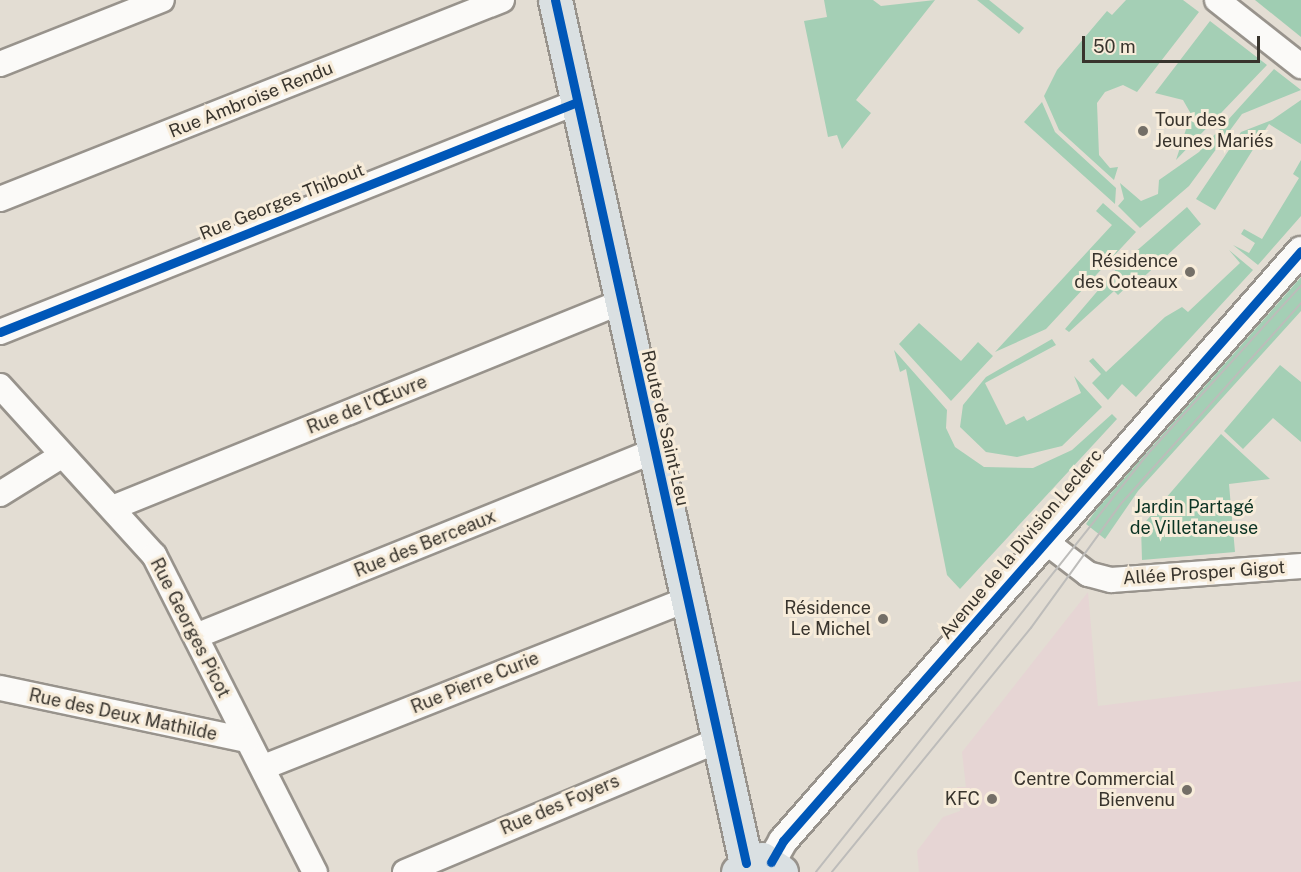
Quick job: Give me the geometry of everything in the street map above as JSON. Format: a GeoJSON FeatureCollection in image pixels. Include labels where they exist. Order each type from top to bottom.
{"type":"FeatureCollection","features":[{"type":"Feature","properties":{"kind":"main road","name":"Route de Saint-Leu"},"geometry":{"type":"LineString","coordinates":[[555,0],[716,741],[759,867]]}},
{"type":"Feature","properties":{"kind":"street"},"geometry":{"type":"LineString","coordinates":[[0,64],[162,0]]}},
{"type":"Feature","properties":{"kind":"street","name":"Rue Ambroise Rendu"},"geometry":{"type":"LineString","coordinates":[[0,199],[502,0]]}},
{"type":"Feature","properties":{"kind":"street"},"geometry":{"type":"LineString","coordinates":[[1217,0],[1301,66]]}},
{"type":"Feature","properties":{"kind":"street","name":"Rue Georges Thibout"},"geometry":{"type":"LineString","coordinates":[[0,332],[577,102]]}},
{"type":"Feature","properties":{"kind":"street","name":"Avenue de la Division Leclerc"},"geometry":{"type":"LineString","coordinates":[[759,867],[1301,251]]}},
{"type":"Feature","properties":{"kind":"street","name":"Rue de l'Œuvre"},"geometry":{"type":"LineString","coordinates":[[112,508],[621,302]]}},
{"type":"Feature","properties":{"kind":"street","name":"Rue Georges Picot"},"geometry":{"type":"LineString","coordinates":[[0,386],[61,456],[154,555],[247,740],[264,767],[315,872]]}},
{"type":"Feature","properties":{"kind":"street","name":"Rue des Berceaux"},"geometry":{"type":"LineString","coordinates":[[196,636],[654,451]]}},
{"type":"Feature","properties":{"kind":"street"},"geometry":{"type":"LineString","coordinates":[[0,494],[61,456]]}},
{"type":"Feature","properties":{"kind":"street","name":"Allée Prosper Gigot"},"geometry":{"type":"LineString","coordinates":[[1046,542],[1088,574],[1125,580],[1301,566]]}},
{"type":"Feature","properties":{"kind":"street","name":"Rue Pierre Curie"},"geometry":{"type":"LineString","coordinates":[[264,767],[686,600]]}},
{"type":"Feature","properties":{"kind":"street","name":"Rue des Deux Mathilde"},"geometry":{"type":"LineString","coordinates":[[0,688],[247,740]]}},
{"type":"Feature","properties":{"kind":"street","name":"Rue des Foyers"},"geometry":{"type":"LineString","coordinates":[[410,870],[716,741]]}},
{"type":"Feature","properties":{"kind":"shaded area"},"geometry":{"type":"Polygon","coordinates":[[[1088,592],[1098,706],[1301,681],[1301,872],[919,872],[917,851],[943,817],[960,811],[957,787],[966,787],[962,752],[1088,592]]]}},
{"type":"Feature","properties":{"kind":"green space"},"geometry":{"type":"Polygon","coordinates":[[[824,0],[873,0],[881,6],[935,0],[856,100],[871,113],[842,149],[837,135],[828,137],[804,21],[827,17],[824,0]]]}},
{"type":"Feature","properties":{"kind":"green space"},"geometry":{"type":"Polygon","coordinates":[[[977,0],[989,0],[1024,28],[1019,34],[977,0]]]}},
{"type":"Feature","properties":{"kind":"green space"},"geometry":{"type":"Polygon","coordinates":[[[1126,0],[1183,0],[1199,12],[1137,92],[1123,85],[1105,92],[1097,103],[1099,155],[1110,168],[1118,167],[1114,180],[1059,130],[1044,96],[1057,70],[1107,11],[1112,15],[1126,0]]]}},
{"type":"Feature","properties":{"kind":"green space"},"geometry":{"type":"Polygon","coordinates":[[[1255,0],[1301,0],[1301,37],[1255,0]]]}},
{"type":"Feature","properties":{"kind":"green space"},"geometry":{"type":"Polygon","coordinates":[[[1210,21],[1267,65],[1176,160],[1191,114],[1183,100],[1155,93],[1210,21]]]}},
{"type":"Feature","properties":{"kind":"green space"},"geometry":{"type":"Polygon","coordinates":[[[1274,69],[1301,90],[1242,114],[1189,186],[1140,228],[1118,206],[1124,199],[1120,183],[1141,201],[1158,194],[1159,180],[1199,152],[1274,69]]]}},
{"type":"Feature","properties":{"kind":"green space"},"geometry":{"type":"Polygon","coordinates":[[[1301,100],[1301,144],[1269,124],[1215,210],[1196,199],[1241,132],[1272,120],[1301,100]]]}},
{"type":"Feature","properties":{"kind":"green space"},"geometry":{"type":"Polygon","coordinates":[[[1042,102],[1055,132],[1116,188],[1115,204],[1024,122],[1042,102]]]}},
{"type":"Feature","properties":{"kind":"green space"},"geometry":{"type":"Polygon","coordinates":[[[1301,160],[1301,216],[1258,265],[1233,245],[1249,253],[1255,243],[1241,234],[1244,229],[1262,239],[1299,178],[1293,174],[1301,160]]]}},
{"type":"Feature","properties":{"kind":"green space"},"geometry":{"type":"Polygon","coordinates":[[[1103,203],[1136,232],[1046,329],[995,352],[1112,225],[1096,211],[1103,203]]]}},
{"type":"Feature","properties":{"kind":"green space"},"geometry":{"type":"Polygon","coordinates":[[[1187,207],[1201,224],[1135,285],[1132,282],[1118,295],[1114,291],[1069,332],[1065,329],[1118,267],[1187,207]]]}},
{"type":"Feature","properties":{"kind":"green space"},"geometry":{"type":"Polygon","coordinates":[[[1229,250],[1253,270],[1136,397],[1122,384],[1108,400],[1092,383],[1101,374],[1089,361],[1093,358],[1106,372],[1165,317],[1182,307],[1188,312],[1240,263],[1229,250]]]}},
{"type":"Feature","properties":{"kind":"green space"},"geometry":{"type":"Polygon","coordinates":[[[1301,277],[1301,311],[1138,491],[1105,539],[1086,524],[1096,510],[1301,277]]]}},
{"type":"Feature","properties":{"kind":"green space"},"geometry":{"type":"Polygon","coordinates":[[[919,323],[961,361],[978,342],[993,356],[951,401],[899,344],[919,323]]]}},
{"type":"Feature","properties":{"kind":"green space"},"geometry":{"type":"Polygon","coordinates":[[[1052,339],[1056,345],[985,383],[1006,425],[1024,416],[1027,421],[1081,393],[1074,376],[1102,407],[1062,446],[1017,457],[986,452],[960,427],[963,405],[986,377],[1052,339]]]}},
{"type":"Feature","properties":{"kind":"green space"},"geometry":{"type":"Polygon","coordinates":[[[894,350],[947,410],[946,428],[955,447],[984,467],[1033,468],[1072,450],[1112,414],[1117,419],[960,589],[947,575],[906,369],[900,372],[894,350]]]}},
{"type":"Feature","properties":{"kind":"green space"},"geometry":{"type":"Polygon","coordinates":[[[1280,365],[1301,382],[1301,442],[1273,418],[1243,449],[1224,431],[1280,365]]]}},
{"type":"Feature","properties":{"kind":"green space","name":"Jardin Partagé de Villetaneuse"},"geometry":{"type":"Polygon","coordinates":[[[1221,434],[1270,479],[1229,484],[1235,552],[1142,560],[1141,527],[1221,434]]]}},
{"type":"Feature","properties":{"kind":"tram line"},"geometry":{"type":"LineString","coordinates":[[816,872],[1147,455],[1301,286]]}},
{"type":"Feature","properties":{"kind":"tram line"},"geometry":{"type":"LineString","coordinates":[[832,872],[1031,628],[1120,505],[1301,303]]}},
{"type":"Feature","properties":{"kind":"cycle path"},"geometry":{"type":"LineString","coordinates":[[555,0],[746,863]]}},
{"type":"Feature","properties":{"kind":"cycle path"},"geometry":{"type":"LineString","coordinates":[[0,332],[577,102]]}},
{"type":"Feature","properties":{"kind":"cycle path"},"geometry":{"type":"LineString","coordinates":[[771,862],[783,841],[1301,251]]}},
{"type":"Feature","properties":{"kind":"place","name":"Tour des Jeunes Mariés"},"geometry":{"type":"Point","coordinates":[1143,131]}},
{"type":"Feature","properties":{"kind":"place","name":"Résidence des Coteaux"},"geometry":{"type":"Point","coordinates":[1190,272]}},
{"type":"Feature","properties":{"kind":"place","name":"Résidence Le Michel"},"geometry":{"type":"Point","coordinates":[883,619]}},
{"type":"Feature","properties":{"kind":"place","name":"Centre Commercial Bienvenu"},"geometry":{"type":"Point","coordinates":[1187,790]}},
{"type":"Feature","properties":{"kind":"place","name":"KFC"},"geometry":{"type":"Point","coordinates":[992,799]}}]}
